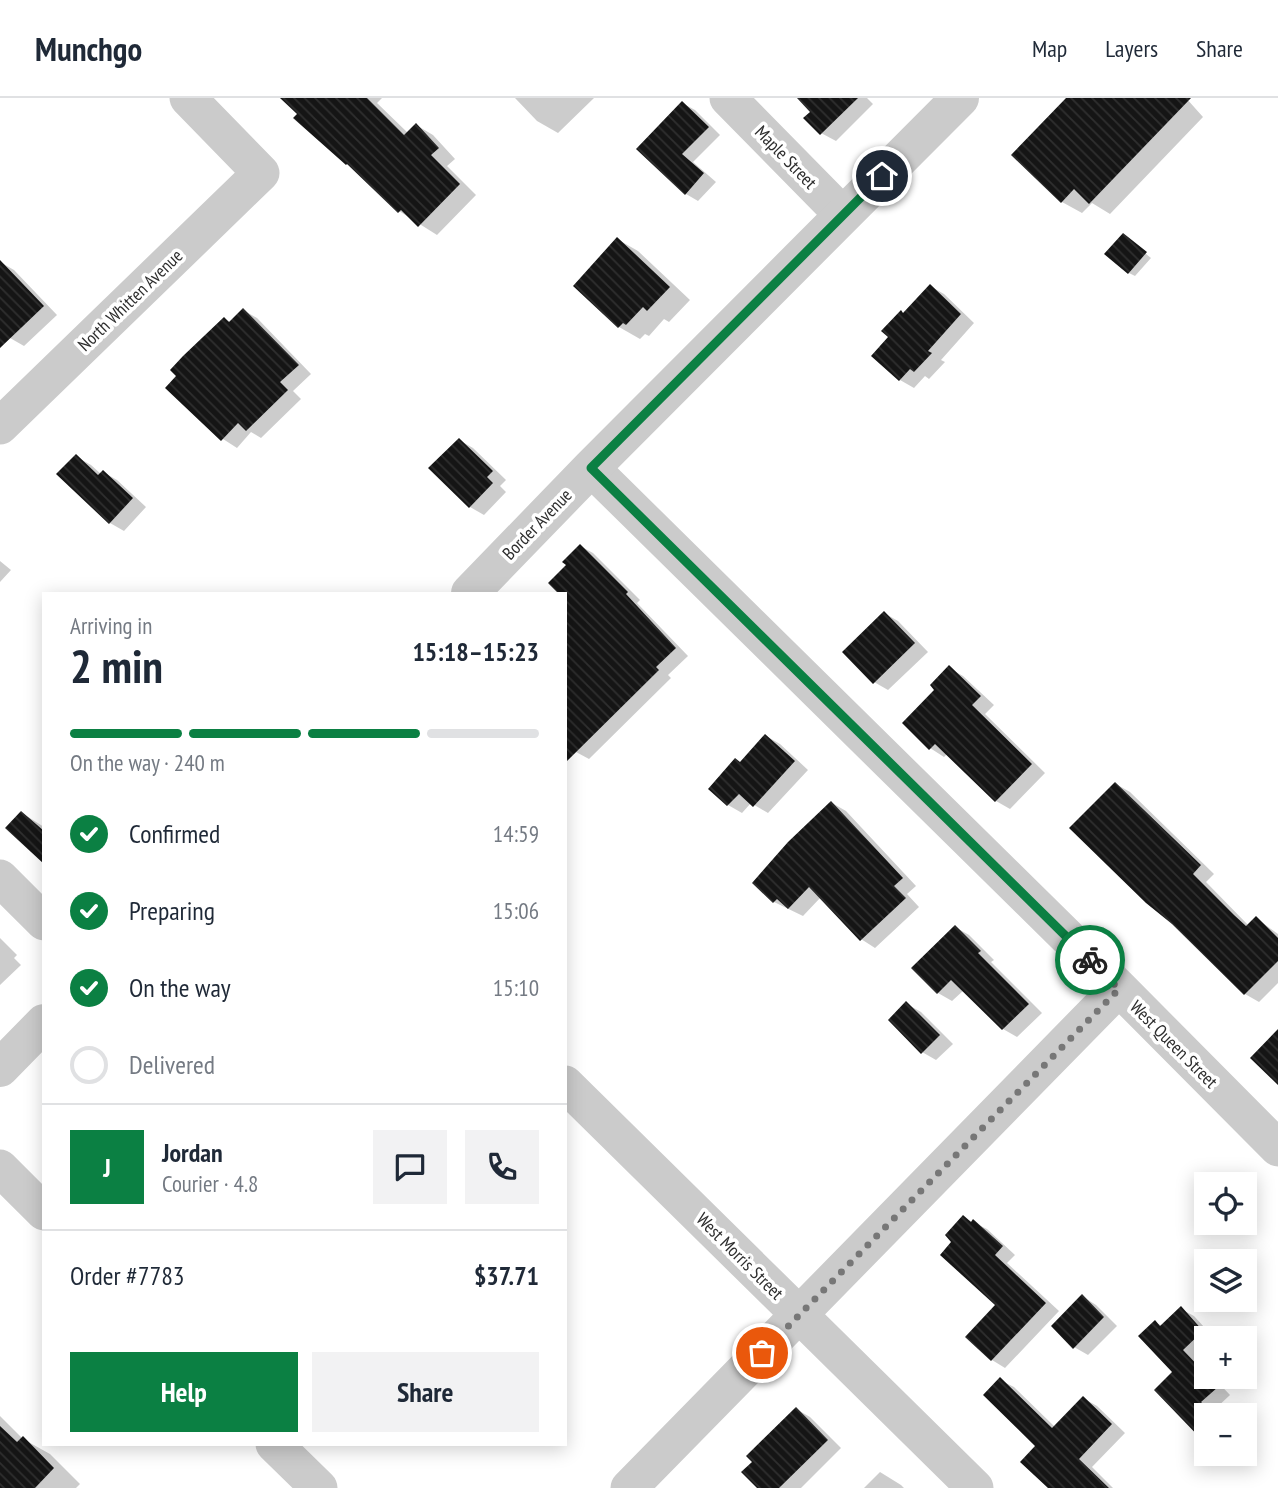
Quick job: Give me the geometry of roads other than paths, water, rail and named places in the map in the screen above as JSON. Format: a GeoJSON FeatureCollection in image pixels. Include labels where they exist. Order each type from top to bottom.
{"type":"FeatureCollection","features":[{"type":"Feature","properties":{"kind":"street","name":"North Whitten Avenue"},"geometry":{"type":"LineString","coordinates":[[0,426],[261,173],[188,98]]}},
{"type":"Feature","properties":{"kind":"street","name":"Maple Street"},"geometry":{"type":"LineString","coordinates":[[728,98],[843,215]]}},
{"type":"Feature","properties":{"kind":"street","name":"Border Avenue"},"geometry":{"type":"LineString","coordinates":[[471,592],[960,98]]}},
{"type":"Feature","properties":{"kind":"street","name":"West Queen Street"},"geometry":{"type":"LineString","coordinates":[[591,468],[1278,1148]]}},
{"type":"Feature","properties":{"kind":"street"},"geometry":{"type":"LineString","coordinates":[[0,878],[42,920]]}},
{"type":"Feature","properties":{"kind":"street"},"geometry":{"type":"LineString","coordinates":[[629,1488],[1119,989]]}},
{"type":"Feature","properties":{"kind":"street"},"geometry":{"type":"LineString","coordinates":[[0,1068],[42,1025]]}},
{"type":"Feature","properties":{"kind":"street","name":"West Morris Street"},"geometry":{"type":"LineString","coordinates":[[567,1086],[975,1488]]}},
{"type":"Feature","properties":{"kind":"street"},"geometry":{"type":"LineString","coordinates":[[0,1168],[42,1210]]}},
{"type":"Feature","properties":{"kind":"street"},"geometry":{"type":"LineString","coordinates":[[276,1446],[318,1488]]}}]}
